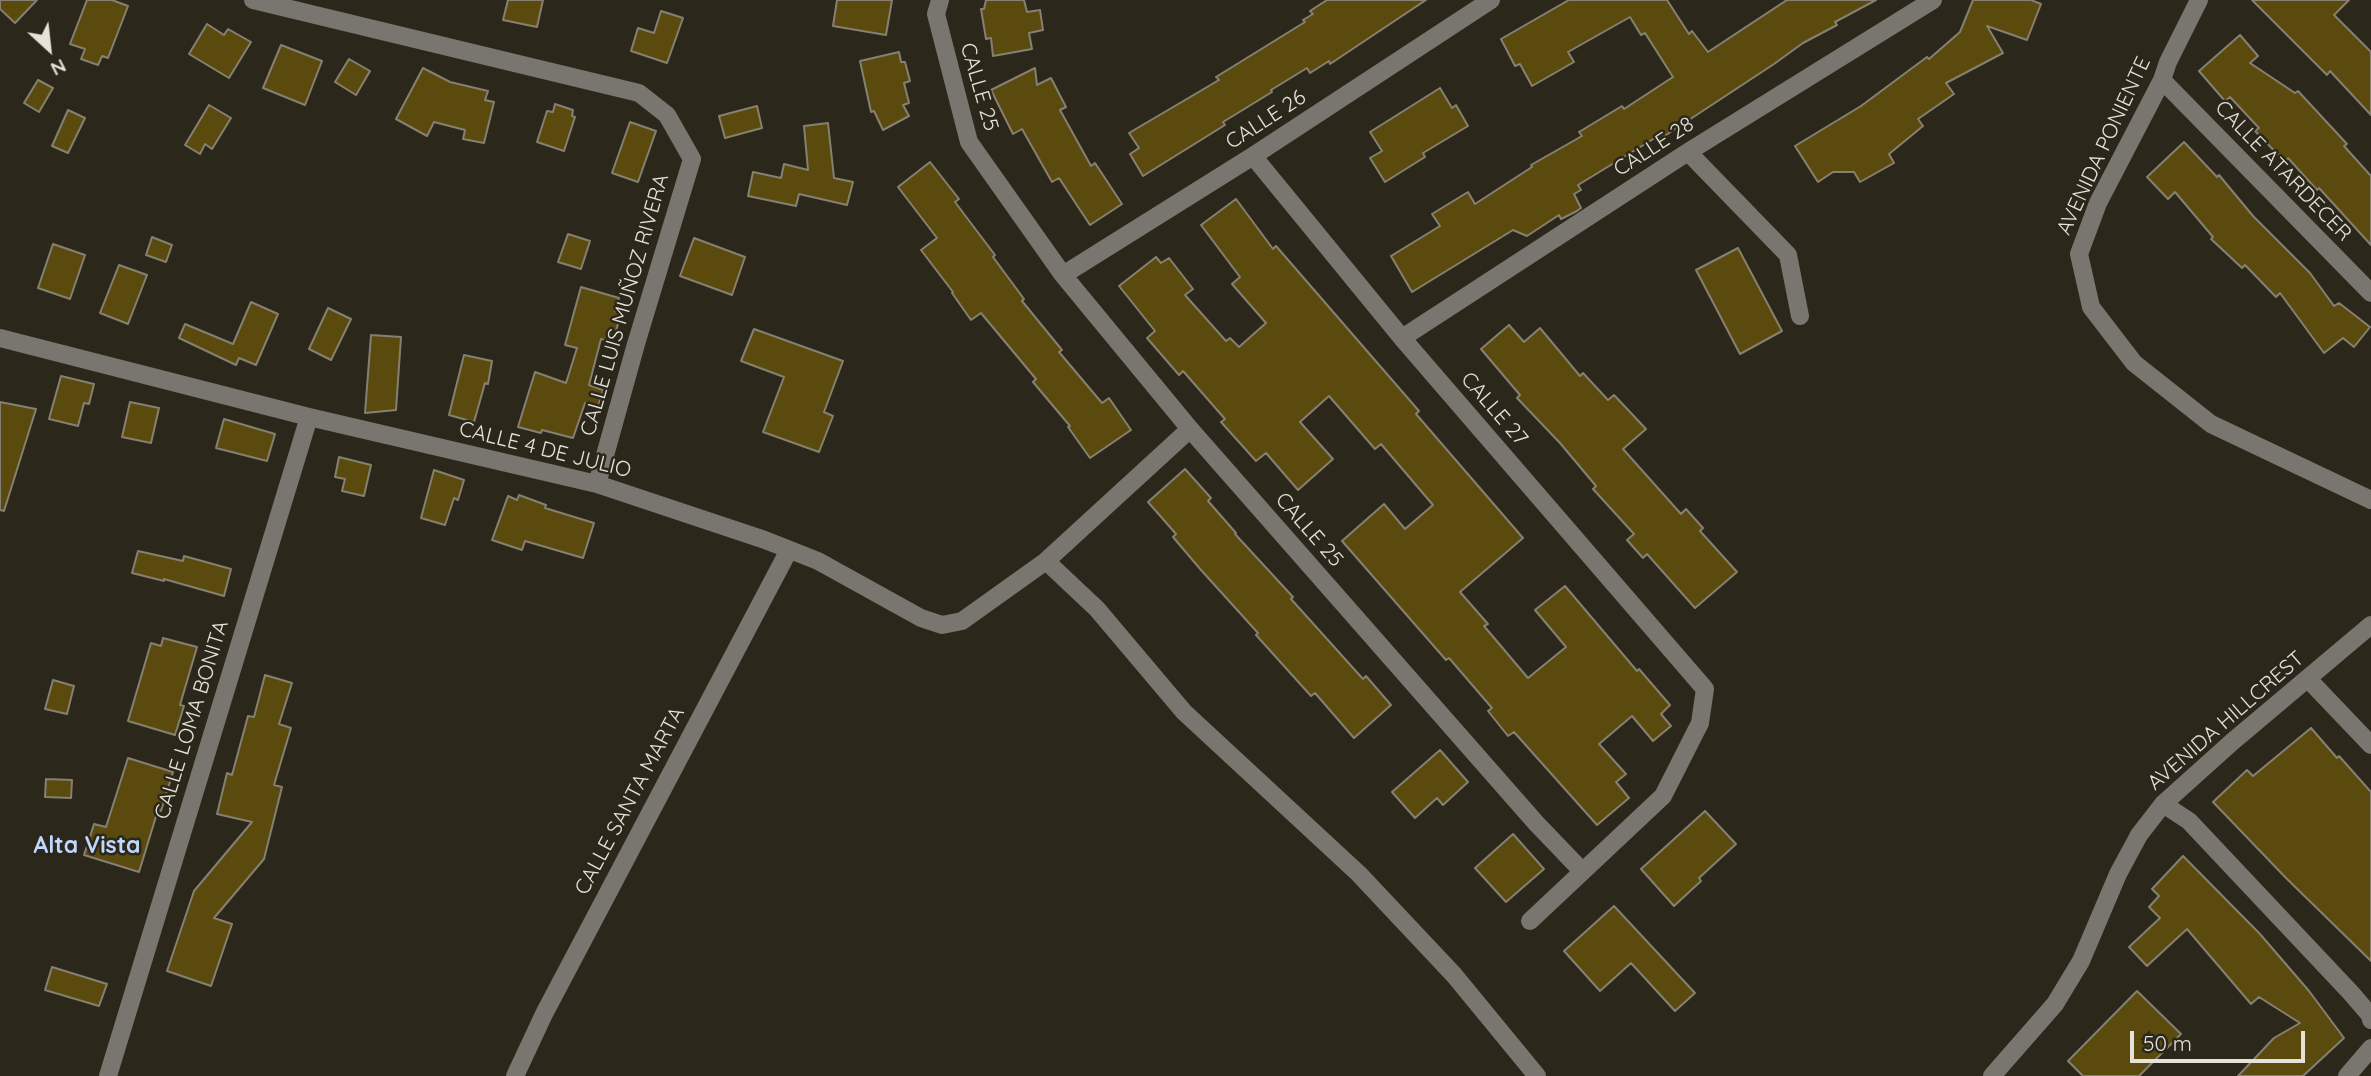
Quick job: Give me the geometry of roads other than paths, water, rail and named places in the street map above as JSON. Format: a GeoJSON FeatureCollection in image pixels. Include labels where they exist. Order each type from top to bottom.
{"type":"FeatureCollection","features":[{"type":"Feature","properties":{"kind":"street","name":"CALLE LUIS MUÑOZ RIVERA"},"geometry":{"type":"LineString","coordinates":[[253,0],[639,93],[667,115],[692,159],[597,484]]}},
{"type":"Feature","properties":{"kind":"street","name":"CALLE 25"},"geometry":{"type":"LineString","coordinates":[[940,0],[936,14],[969,142],[1063,275],[1190,429],[1581,871]]}},
{"type":"Feature","properties":{"kind":"street","name":"CALLE 26"},"geometry":{"type":"LineString","coordinates":[[1063,275],[1253,156],[1491,0]]}},
{"type":"Feature","properties":{"kind":"street","name":"CALLE 28"},"geometry":{"type":"LineString","coordinates":[[1402,338],[1688,152],[1933,0]]}},
{"type":"Feature","properties":{"kind":"street","name":"AVENIDA PONIENTE"},"geometry":{"type":"LineString","coordinates":[[2199,0],[2168,62],[2162,80],[2098,203],[2079,254],[2091,307],[2134,363],[2211,424],[2371,500]]}},
{"type":"Feature","properties":{"kind":"street","name":"CALLE ATARDECER"},"geometry":{"type":"LineString","coordinates":[[2162,80],[2371,293]]}},
{"type":"Feature","properties":{"kind":"street"},"geometry":{"type":"LineString","coordinates":[[1688,152],[1787,255],[1800,316]]}},
{"type":"Feature","properties":{"kind":"street","name":"CALLE 27"},"geometry":{"type":"LineString","coordinates":[[1253,156],[1402,338],[1704,689],[1700,723],[1663,796],[1581,871]]}},
{"type":"Feature","properties":{"kind":"street","name":"CALLE 4 DE JULIO"},"geometry":{"type":"LineString","coordinates":[[0,338],[309,417],[597,484],[818,561],[921,618],[942,625],[962,621],[1046,561]]}},
{"type":"Feature","properties":{"kind":"street","name":"CALLE LOMA BONITA"},"geometry":{"type":"LineString","coordinates":[[108,1076],[309,417]]}},
{"type":"Feature","properties":{"kind":"street"},"geometry":{"type":"LineString","coordinates":[[1190,429],[1046,561],[1097,608],[1184,712],[1359,874],[1454,975],[1537,1076]]}},
{"type":"Feature","properties":{"kind":"street","name":"CALLE SANTA MARTA"},"geometry":{"type":"LineString","coordinates":[[515,1076],[544,1014],[789,550]]}},
{"type":"Feature","properties":{"kind":"street","name":"AVENIDA HILLCREST"},"geometry":{"type":"LineString","coordinates":[[1992,1076],[2055,1004],[2081,961],[2118,874],[2139,835],[2163,804],[2371,625]]}},
{"type":"Feature","properties":{"kind":"street"},"geometry":{"type":"LineString","coordinates":[[2308,679],[2371,745]]}},
{"type":"Feature","properties":{"kind":"street"},"geometry":{"type":"LineString","coordinates":[[2163,804],[2189,821],[2351,993],[2370,1014],[2371,1020]]}},
{"type":"Feature","properties":{"kind":"street"},"geometry":{"type":"LineString","coordinates":[[1530,922],[1581,871]]}},
{"type":"Feature","properties":{"kind":"street"},"geometry":{"type":"LineString","coordinates":[[2347,1076],[2371,1048]]}},
{"type":"Feature","properties":{"kind":"district","name":"Alta Vista"},"geometry":{"type":"Point","coordinates":[87,846]}}]}
